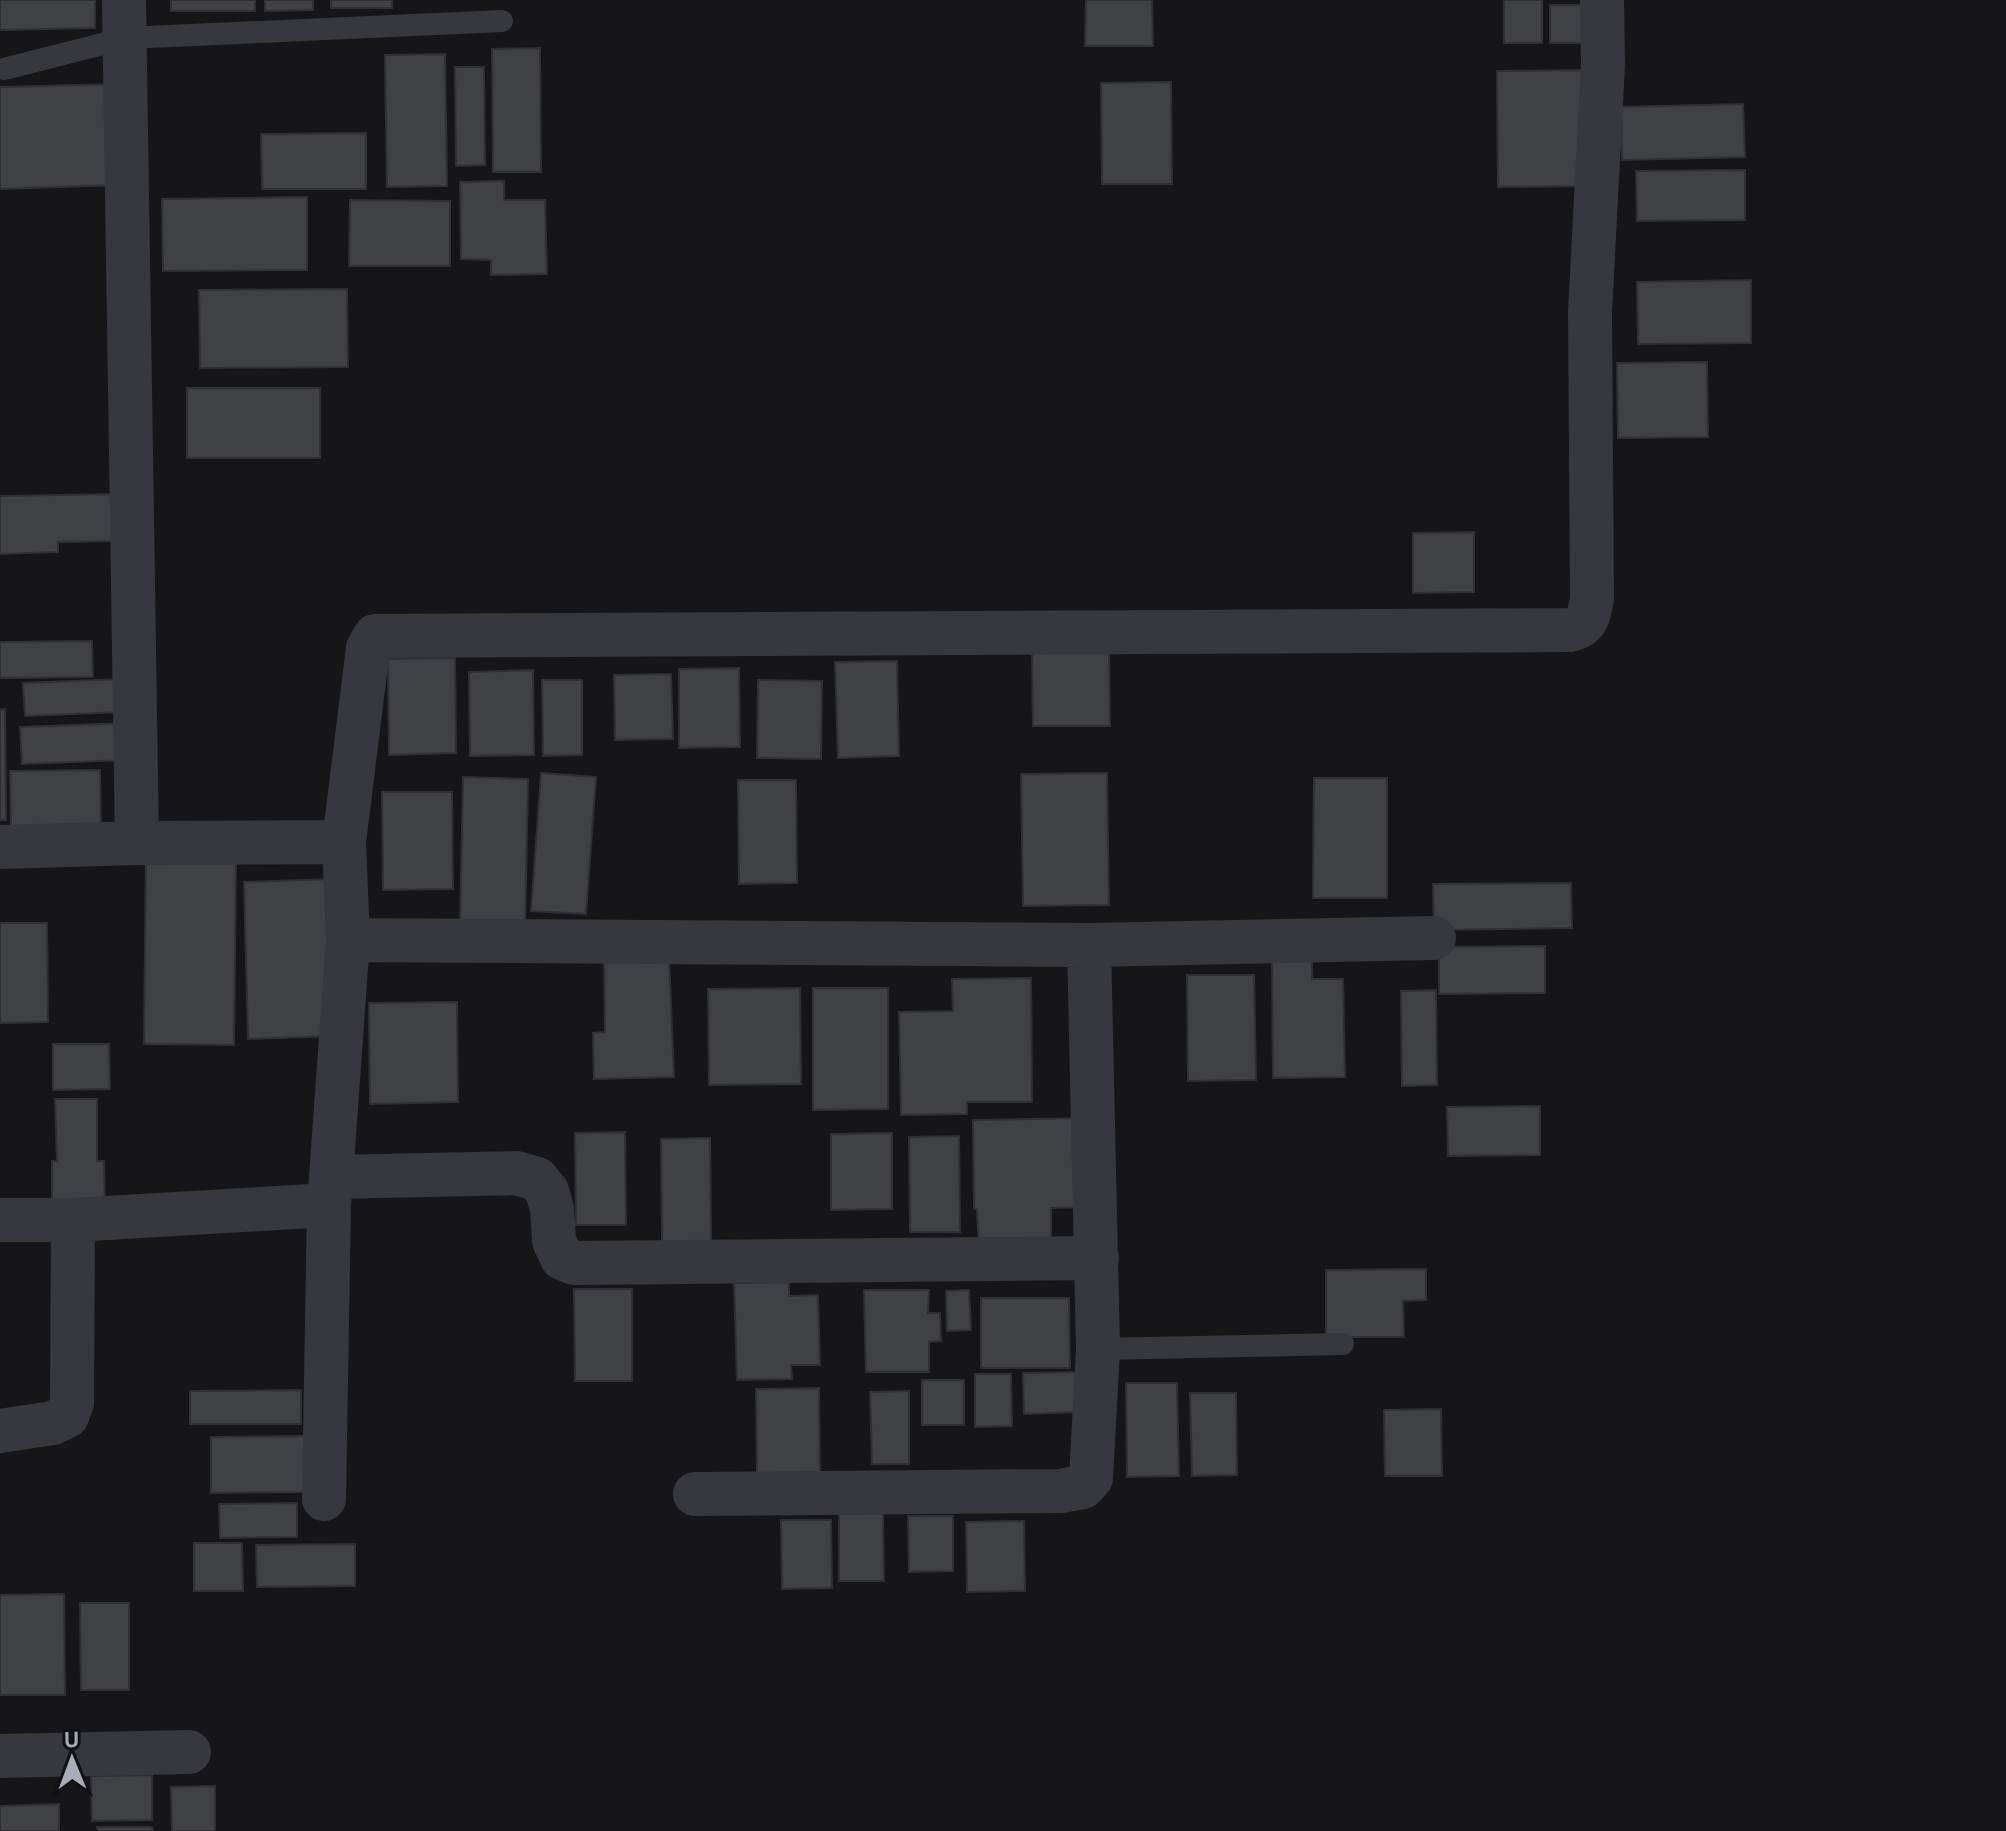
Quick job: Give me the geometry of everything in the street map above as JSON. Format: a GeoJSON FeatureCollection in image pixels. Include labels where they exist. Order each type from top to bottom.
{"type":"FeatureCollection","features":[{"type":"Feature","properties":{"kind":"street"},"geometry":{"type":"LineString","coordinates":[[324,1499],[331,1191],[348,940],[344,842],[368,648],[372,639],[381,635],[1570,630],[1584,624],[1592,599],[1590,312],[1603,65],[1602,0]]}},
{"type":"Feature","properties":{"kind":"street"},"geometry":{"type":"LineString","coordinates":[[125,19],[137,843]]}},
{"type":"Feature","properties":{"kind":"street"},"geometry":{"type":"LineString","coordinates":[[0,847],[344,842]]}},
{"type":"Feature","properties":{"kind":"street"},"geometry":{"type":"LineString","coordinates":[[348,940],[1089,945],[1434,938]]}},
{"type":"Feature","properties":{"kind":"street"},"geometry":{"type":"LineString","coordinates":[[695,1494],[1061,1491],[1083,1487],[1091,1478],[1098,1349],[1089,945]]}},
{"type":"Feature","properties":{"kind":"street"},"geometry":{"type":"LineString","coordinates":[[0,1220],[73,1220],[516,1173],[537,1179],[547,1191],[552,1209],[554,1241],[562,1258],[574,1263],[1097,1258]]}},
{"type":"Feature","properties":{"kind":"street"},"geometry":{"type":"LineString","coordinates":[[0,1431],[53,1423],[67,1416],[72,1403],[73,1220]]}},
{"type":"Feature","properties":{"kind":"street"},"geometry":{"type":"LineString","coordinates":[[0,1756],[189,1752]]}},
{"type":"Feature","properties":{"kind":"lane"},"geometry":{"type":"LineString","coordinates":[[4,69],[125,19],[502,21]]}},
{"type":"Feature","properties":{"kind":"lane"},"geometry":{"type":"LineString","coordinates":[[1098,1349],[1343,1344]]}},
{"type":"Feature","properties":{"kind":"building"},"geometry":{"type":"Polygon","coordinates":[[[0,0],[95,0],[95,28],[0,30],[0,0]]]}},
{"type":"Feature","properties":{"kind":"building"},"geometry":{"type":"Polygon","coordinates":[[[171,0],[255,0],[255,11],[171,11],[171,0]]]}},
{"type":"Feature","properties":{"kind":"building"},"geometry":{"type":"Polygon","coordinates":[[[265,0],[313,0],[313,10],[265,11],[265,0]]]}},
{"type":"Feature","properties":{"kind":"building"},"geometry":{"type":"Polygon","coordinates":[[[331,0],[392,0],[392,8],[331,8],[331,0]]]}},
{"type":"Feature","properties":{"kind":"building"},"geometry":{"type":"Polygon","coordinates":[[[1086,0],[1152,0],[1153,46],[1085,46],[1086,0]]]}},
{"type":"Feature","properties":{"kind":"building"},"geometry":{"type":"Polygon","coordinates":[[[1504,0],[1542,0],[1542,43],[1504,43],[1504,0]]]}},
{"type":"Feature","properties":{"kind":"building"},"geometry":{"type":"Polygon","coordinates":[[[1550,5],[1594,5],[1594,43],[1550,43],[1550,5]]]}},
{"type":"Feature","properties":{"kind":"building"},"geometry":{"type":"Polygon","coordinates":[[[540,48],[541,172],[493,172],[492,49],[540,48]]]}},
{"type":"Feature","properties":{"kind":"building"},"geometry":{"type":"Polygon","coordinates":[[[445,54],[447,186],[387,187],[385,55],[445,54]]]}},
{"type":"Feature","properties":{"kind":"building"},"geometry":{"type":"Polygon","coordinates":[[[455,67],[484,67],[485,165],[456,166],[455,67]]]}},
{"type":"Feature","properties":{"kind":"building"},"geometry":{"type":"Polygon","coordinates":[[[1589,70],[1591,186],[1498,187],[1497,71],[1589,70]]]}},
{"type":"Feature","properties":{"kind":"building"},"geometry":{"type":"Polygon","coordinates":[[[1171,82],[1172,184],[1102,184],[1101,83],[1171,82]]]}},
{"type":"Feature","properties":{"kind":"building"},"geometry":{"type":"Polygon","coordinates":[[[116,84],[120,185],[0,189],[0,87],[116,84]]]}},
{"type":"Feature","properties":{"kind":"building"},"geometry":{"type":"Polygon","coordinates":[[[1743,104],[1745,157],[1622,160],[1621,107],[1743,104]]]}},
{"type":"Feature","properties":{"kind":"building"},"geometry":{"type":"Polygon","coordinates":[[[366,133],[366,189],[262,189],[261,134],[366,133]]]}},
{"type":"Feature","properties":{"kind":"building"},"geometry":{"type":"Polygon","coordinates":[[[1745,170],[1745,220],[1637,221],[1636,171],[1745,170]]]}},
{"type":"Feature","properties":{"kind":"building"},"geometry":{"type":"Polygon","coordinates":[[[504,181],[504,200],[545,200],[547,274],[491,275],[491,260],[461,259],[460,182],[504,181]]]}},
{"type":"Feature","properties":{"kind":"building"},"geometry":{"type":"Polygon","coordinates":[[[307,197],[307,270],[163,271],[162,199],[307,197]]]}},
{"type":"Feature","properties":{"kind":"building"},"geometry":{"type":"Polygon","coordinates":[[[350,200],[450,201],[450,266],[349,266],[350,200]]]}},
{"type":"Feature","properties":{"kind":"building"},"geometry":{"type":"Polygon","coordinates":[[[1751,280],[1751,343],[1638,344],[1637,282],[1751,280]]]}},
{"type":"Feature","properties":{"kind":"building"},"geometry":{"type":"Polygon","coordinates":[[[347,289],[348,367],[200,368],[199,290],[347,289]]]}},
{"type":"Feature","properties":{"kind":"building"},"geometry":{"type":"Polygon","coordinates":[[[1707,362],[1708,437],[1618,438],[1617,363],[1707,362]]]}},
{"type":"Feature","properties":{"kind":"building"},"geometry":{"type":"Polygon","coordinates":[[[187,388],[320,388],[320,458],[187,458],[187,388]]]}},
{"type":"Feature","properties":{"kind":"building"},"geometry":{"type":"Polygon","coordinates":[[[116,494],[117,541],[58,542],[58,552],[0,554],[0,496],[116,494]]]}},
{"type":"Feature","properties":{"kind":"building"},"geometry":{"type":"Polygon","coordinates":[[[1474,532],[1474,592],[1413,593],[1413,533],[1474,532]]]}},
{"type":"Feature","properties":{"kind":"building"},"geometry":{"type":"Polygon","coordinates":[[[92,641],[93,677],[0,678],[0,642],[92,641]]]}},
{"type":"Feature","properties":{"kind":"building"},"geometry":{"type":"Polygon","coordinates":[[[1032,648],[1109,648],[1110,726],[1033,726],[1032,648]]]}},
{"type":"Feature","properties":{"kind":"building"},"geometry":{"type":"Polygon","coordinates":[[[455,658],[456,753],[389,755],[388,659],[455,658]]]}},
{"type":"Feature","properties":{"kind":"building"},"geometry":{"type":"Polygon","coordinates":[[[897,661],[899,756],[838,758],[835,662],[897,661]]]}},
{"type":"Feature","properties":{"kind":"building"},"geometry":{"type":"Polygon","coordinates":[[[739,668],[740,747],[679,748],[679,669],[739,668]]]}},
{"type":"Feature","properties":{"kind":"building"},"geometry":{"type":"Polygon","coordinates":[[[533,670],[534,755],[470,756],[469,672],[533,670]]]}},
{"type":"Feature","properties":{"kind":"building"},"geometry":{"type":"Polygon","coordinates":[[[671,674],[673,739],[615,740],[614,675],[671,674]]]}},
{"type":"Feature","properties":{"kind":"building"},"geometry":{"type":"Polygon","coordinates":[[[121,679],[123,712],[25,716],[23,683],[121,679]]]}},
{"type":"Feature","properties":{"kind":"building"},"geometry":{"type":"Polygon","coordinates":[[[542,680],[582,680],[582,755],[543,756],[542,680]]]}},
{"type":"Feature","properties":{"kind":"building"},"geometry":{"type":"Polygon","coordinates":[[[758,680],[822,681],[821,759],[757,758],[758,680]]]}},
{"type":"Feature","properties":{"kind":"building"},"geometry":{"type":"Polygon","coordinates":[[[5,709],[6,820],[0,820],[0,710],[5,709]]]}},
{"type":"Feature","properties":{"kind":"building"},"geometry":{"type":"Polygon","coordinates":[[[126,723],[127,760],[22,764],[20,727],[126,723]]]}},
{"type":"Feature","properties":{"kind":"building"},"geometry":{"type":"Polygon","coordinates":[[[100,770],[101,827],[11,828],[10,771],[100,770]]]}},
{"type":"Feature","properties":{"kind":"building"},"geometry":{"type":"Polygon","coordinates":[[[541,773],[596,777],[586,914],[531,911],[541,773]]]}},
{"type":"Feature","properties":{"kind":"building"},"geometry":{"type":"Polygon","coordinates":[[[1107,773],[1109,905],[1023,906],[1021,774],[1107,773]]]}},
{"type":"Feature","properties":{"kind":"building"},"geometry":{"type":"Polygon","coordinates":[[[463,777],[528,779],[525,928],[460,927],[463,777]]]}},
{"type":"Feature","properties":{"kind":"building"},"geometry":{"type":"Polygon","coordinates":[[[1314,778],[1387,778],[1387,898],[1313,898],[1314,778]]]}},
{"type":"Feature","properties":{"kind":"building"},"geometry":{"type":"Polygon","coordinates":[[[738,780],[796,780],[797,883],[739,884],[738,780]]]}},
{"type":"Feature","properties":{"kind":"building"},"geometry":{"type":"Polygon","coordinates":[[[382,792],[452,792],[453,889],[383,890],[382,792]]]}},
{"type":"Feature","properties":{"kind":"building"},"geometry":{"type":"Polygon","coordinates":[[[146,862],[236,863],[234,1045],[144,1044],[146,862]]]}},
{"type":"Feature","properties":{"kind":"building"},"geometry":{"type":"Polygon","coordinates":[[[332,879],[336,1036],[248,1039],[244,882],[332,879]]]}},
{"type":"Feature","properties":{"kind":"building"},"geometry":{"type":"Polygon","coordinates":[[[1571,883],[1572,928],[1434,930],[1433,884],[1571,883]]]}},
{"type":"Feature","properties":{"kind":"building"},"geometry":{"type":"Polygon","coordinates":[[[0,923],[47,923],[48,1022],[0,1023],[0,923]]]}},
{"type":"Feature","properties":{"kind":"building"},"geometry":{"type":"Polygon","coordinates":[[[1545,946],[1545,993],[1439,994],[1439,947],[1545,946]]]}},
{"type":"Feature","properties":{"kind":"building"},"geometry":{"type":"Polygon","coordinates":[[[1272,955],[1312,955],[1312,979],[1343,979],[1345,1077],[1273,1078],[1272,955]]]}},
{"type":"Feature","properties":{"kind":"building"},"geometry":{"type":"Polygon","coordinates":[[[669,957],[674,1077],[594,1079],[593,1033],[605,1032],[604,958],[669,957]]]}},
{"type":"Feature","properties":{"kind":"building"},"geometry":{"type":"Polygon","coordinates":[[[1187,975],[1254,975],[1256,1080],[1188,1081],[1187,975]]]}},
{"type":"Feature","properties":{"kind":"building"},"geometry":{"type":"Polygon","coordinates":[[[1031,978],[1032,1102],[967,1102],[967,1114],[901,1115],[899,1012],[953,1011],[952,979],[1031,978]]]}},
{"type":"Feature","properties":{"kind":"building"},"geometry":{"type":"Polygon","coordinates":[[[800,988],[801,1084],[709,1085],[708,989],[800,988]]]}},
{"type":"Feature","properties":{"kind":"building"},"geometry":{"type":"Polygon","coordinates":[[[813,988],[888,988],[888,1109],[813,1110],[813,988]]]}},
{"type":"Feature","properties":{"kind":"building"},"geometry":{"type":"Polygon","coordinates":[[[1436,990],[1437,1085],[1402,1086],[1401,991],[1436,990]]]}},
{"type":"Feature","properties":{"kind":"building"},"geometry":{"type":"Polygon","coordinates":[[[457,1002],[458,1102],[370,1104],[369,1003],[457,1002]]]}},
{"type":"Feature","properties":{"kind":"building"},"geometry":{"type":"Polygon","coordinates":[[[53,1044],[109,1044],[110,1089],[53,1090],[53,1044]]]}},
{"type":"Feature","properties":{"kind":"building"},"geometry":{"type":"Polygon","coordinates":[[[55,1099],[97,1099],[97,1161],[104,1161],[105,1208],[52,1209],[52,1161],[57,1161],[55,1099]]]}},
{"type":"Feature","properties":{"kind":"building"},"geometry":{"type":"Polygon","coordinates":[[[1540,1106],[1540,1155],[1448,1156],[1447,1107],[1540,1106]]]}},
{"type":"Feature","properties":{"kind":"building"},"geometry":{"type":"Polygon","coordinates":[[[1084,1118],[1086,1207],[1051,1208],[1051,1247],[979,1248],[977,1209],[974,1209],[973,1120],[1084,1118]]]}},
{"type":"Feature","properties":{"kind":"building"},"geometry":{"type":"Polygon","coordinates":[[[625,1132],[626,1225],[576,1225],[575,1133],[625,1132]]]}},
{"type":"Feature","properties":{"kind":"building"},"geometry":{"type":"Polygon","coordinates":[[[892,1133],[892,1209],[831,1210],[831,1134],[892,1133]]]}},
{"type":"Feature","properties":{"kind":"building"},"geometry":{"type":"Polygon","coordinates":[[[959,1136],[960,1232],[910,1232],[909,1137],[959,1136]]]}},
{"type":"Feature","properties":{"kind":"building"},"geometry":{"type":"Polygon","coordinates":[[[710,1138],[711,1242],[662,1242],[661,1139],[710,1138]]]}},
{"type":"Feature","properties":{"kind":"building"},"geometry":{"type":"Polygon","coordinates":[[[1426,1269],[1426,1300],[1403,1301],[1404,1337],[1326,1337],[1326,1270],[1426,1269]]]}},
{"type":"Feature","properties":{"kind":"building"},"geometry":{"type":"Polygon","coordinates":[[[789,1282],[789,1296],[818,1295],[820,1365],[791,1365],[792,1379],[737,1380],[734,1283],[789,1282]]]}},
{"type":"Feature","properties":{"kind":"building"},"geometry":{"type":"Polygon","coordinates":[[[574,1289],[632,1289],[632,1381],[575,1381],[574,1289]]]}},
{"type":"Feature","properties":{"kind":"building"},"geometry":{"type":"Polygon","coordinates":[[[864,1290],[929,1290],[928,1313],[940,1313],[941,1341],[929,1342],[929,1372],[866,1372],[864,1290]]]}},
{"type":"Feature","properties":{"kind":"building"},"geometry":{"type":"Polygon","coordinates":[[[969,1290],[971,1330],[947,1331],[946,1291],[969,1290]]]}},
{"type":"Feature","properties":{"kind":"building"},"geometry":{"type":"Polygon","coordinates":[[[981,1298],[1069,1298],[1070,1368],[981,1368],[981,1298]]]}},
{"type":"Feature","properties":{"kind":"building"},"geometry":{"type":"Polygon","coordinates":[[[1083,1372],[1084,1412],[1024,1414],[1023,1373],[1083,1372]]]}},
{"type":"Feature","properties":{"kind":"building"},"geometry":{"type":"Polygon","coordinates":[[[975,1374],[1011,1374],[1012,1426],[975,1427],[975,1374]]]}},
{"type":"Feature","properties":{"kind":"building"},"geometry":{"type":"Polygon","coordinates":[[[922,1380],[964,1380],[964,1425],[922,1425],[922,1380]]]}},
{"type":"Feature","properties":{"kind":"building"},"geometry":{"type":"Polygon","coordinates":[[[1126,1383],[1177,1383],[1179,1476],[1127,1477],[1126,1383]]]}},
{"type":"Feature","properties":{"kind":"building"},"geometry":{"type":"Polygon","coordinates":[[[819,1388],[820,1476],[757,1476],[756,1389],[819,1388]]]}},
{"type":"Feature","properties":{"kind":"building"},"geometry":{"type":"Polygon","coordinates":[[[301,1390],[301,1424],[190,1424],[190,1391],[301,1390]]]}},
{"type":"Feature","properties":{"kind":"building"},"geometry":{"type":"Polygon","coordinates":[[[909,1391],[909,1464],[872,1464],[870,1392],[909,1391]]]}},
{"type":"Feature","properties":{"kind":"building"},"geometry":{"type":"Polygon","coordinates":[[[1190,1393],[1236,1393],[1237,1475],[1192,1476],[1190,1393]]]}},
{"type":"Feature","properties":{"kind":"building"},"geometry":{"type":"Polygon","coordinates":[[[1441,1409],[1442,1476],[1385,1476],[1384,1410],[1441,1409]]]}},
{"type":"Feature","properties":{"kind":"building"},"geometry":{"type":"Polygon","coordinates":[[[304,1436],[304,1492],[211,1493],[211,1437],[304,1436]]]}},
{"type":"Feature","properties":{"kind":"building"},"geometry":{"type":"Polygon","coordinates":[[[297,1503],[297,1537],[220,1538],[219,1504],[297,1503]]]}},
{"type":"Feature","properties":{"kind":"building"},"geometry":{"type":"Polygon","coordinates":[[[883,1513],[884,1581],[839,1581],[839,1514],[883,1513]]]}},
{"type":"Feature","properties":{"kind":"building"},"geometry":{"type":"Polygon","coordinates":[[[908,1516],[953,1516],[953,1571],[909,1572],[908,1516]]]}},
{"type":"Feature","properties":{"kind":"building"},"geometry":{"type":"Polygon","coordinates":[[[781,1520],[831,1520],[832,1588],[782,1589],[781,1520]]]}},
{"type":"Feature","properties":{"kind":"building"},"geometry":{"type":"Polygon","coordinates":[[[1024,1521],[1025,1591],[967,1592],[966,1522],[1024,1521]]]}},
{"type":"Feature","properties":{"kind":"building"},"geometry":{"type":"Polygon","coordinates":[[[194,1543],[242,1543],[243,1591],[194,1591],[194,1543]]]}},
{"type":"Feature","properties":{"kind":"building"},"geometry":{"type":"Polygon","coordinates":[[[355,1544],[355,1586],[257,1587],[256,1545],[355,1544]]]}},
{"type":"Feature","properties":{"kind":"building"},"geometry":{"type":"Polygon","coordinates":[[[64,1594],[65,1695],[0,1695],[0,1595],[64,1594]]]}},
{"type":"Feature","properties":{"kind":"building"},"geometry":{"type":"Polygon","coordinates":[[[80,1603],[129,1603],[129,1690],[81,1690],[80,1603]]]}},
{"type":"Feature","properties":{"kind":"building"},"geometry":{"type":"Polygon","coordinates":[[[152,1775],[152,1820],[92,1821],[91,1776],[152,1775]]]}},
{"type":"Feature","properties":{"kind":"building"},"geometry":{"type":"Polygon","coordinates":[[[215,1786],[215,1831],[172,1831],[171,1787],[215,1786]]]}},
{"type":"Feature","properties":{"kind":"building"},"geometry":{"type":"Polygon","coordinates":[[[59,1804],[59,1831],[0,1831],[0,1806],[59,1804]]]}},
{"type":"Feature","properties":{"kind":"building"},"geometry":{"type":"Polygon","coordinates":[[[97,1827],[152,1827],[153,1831],[98,1831],[97,1827]]]}}]}
